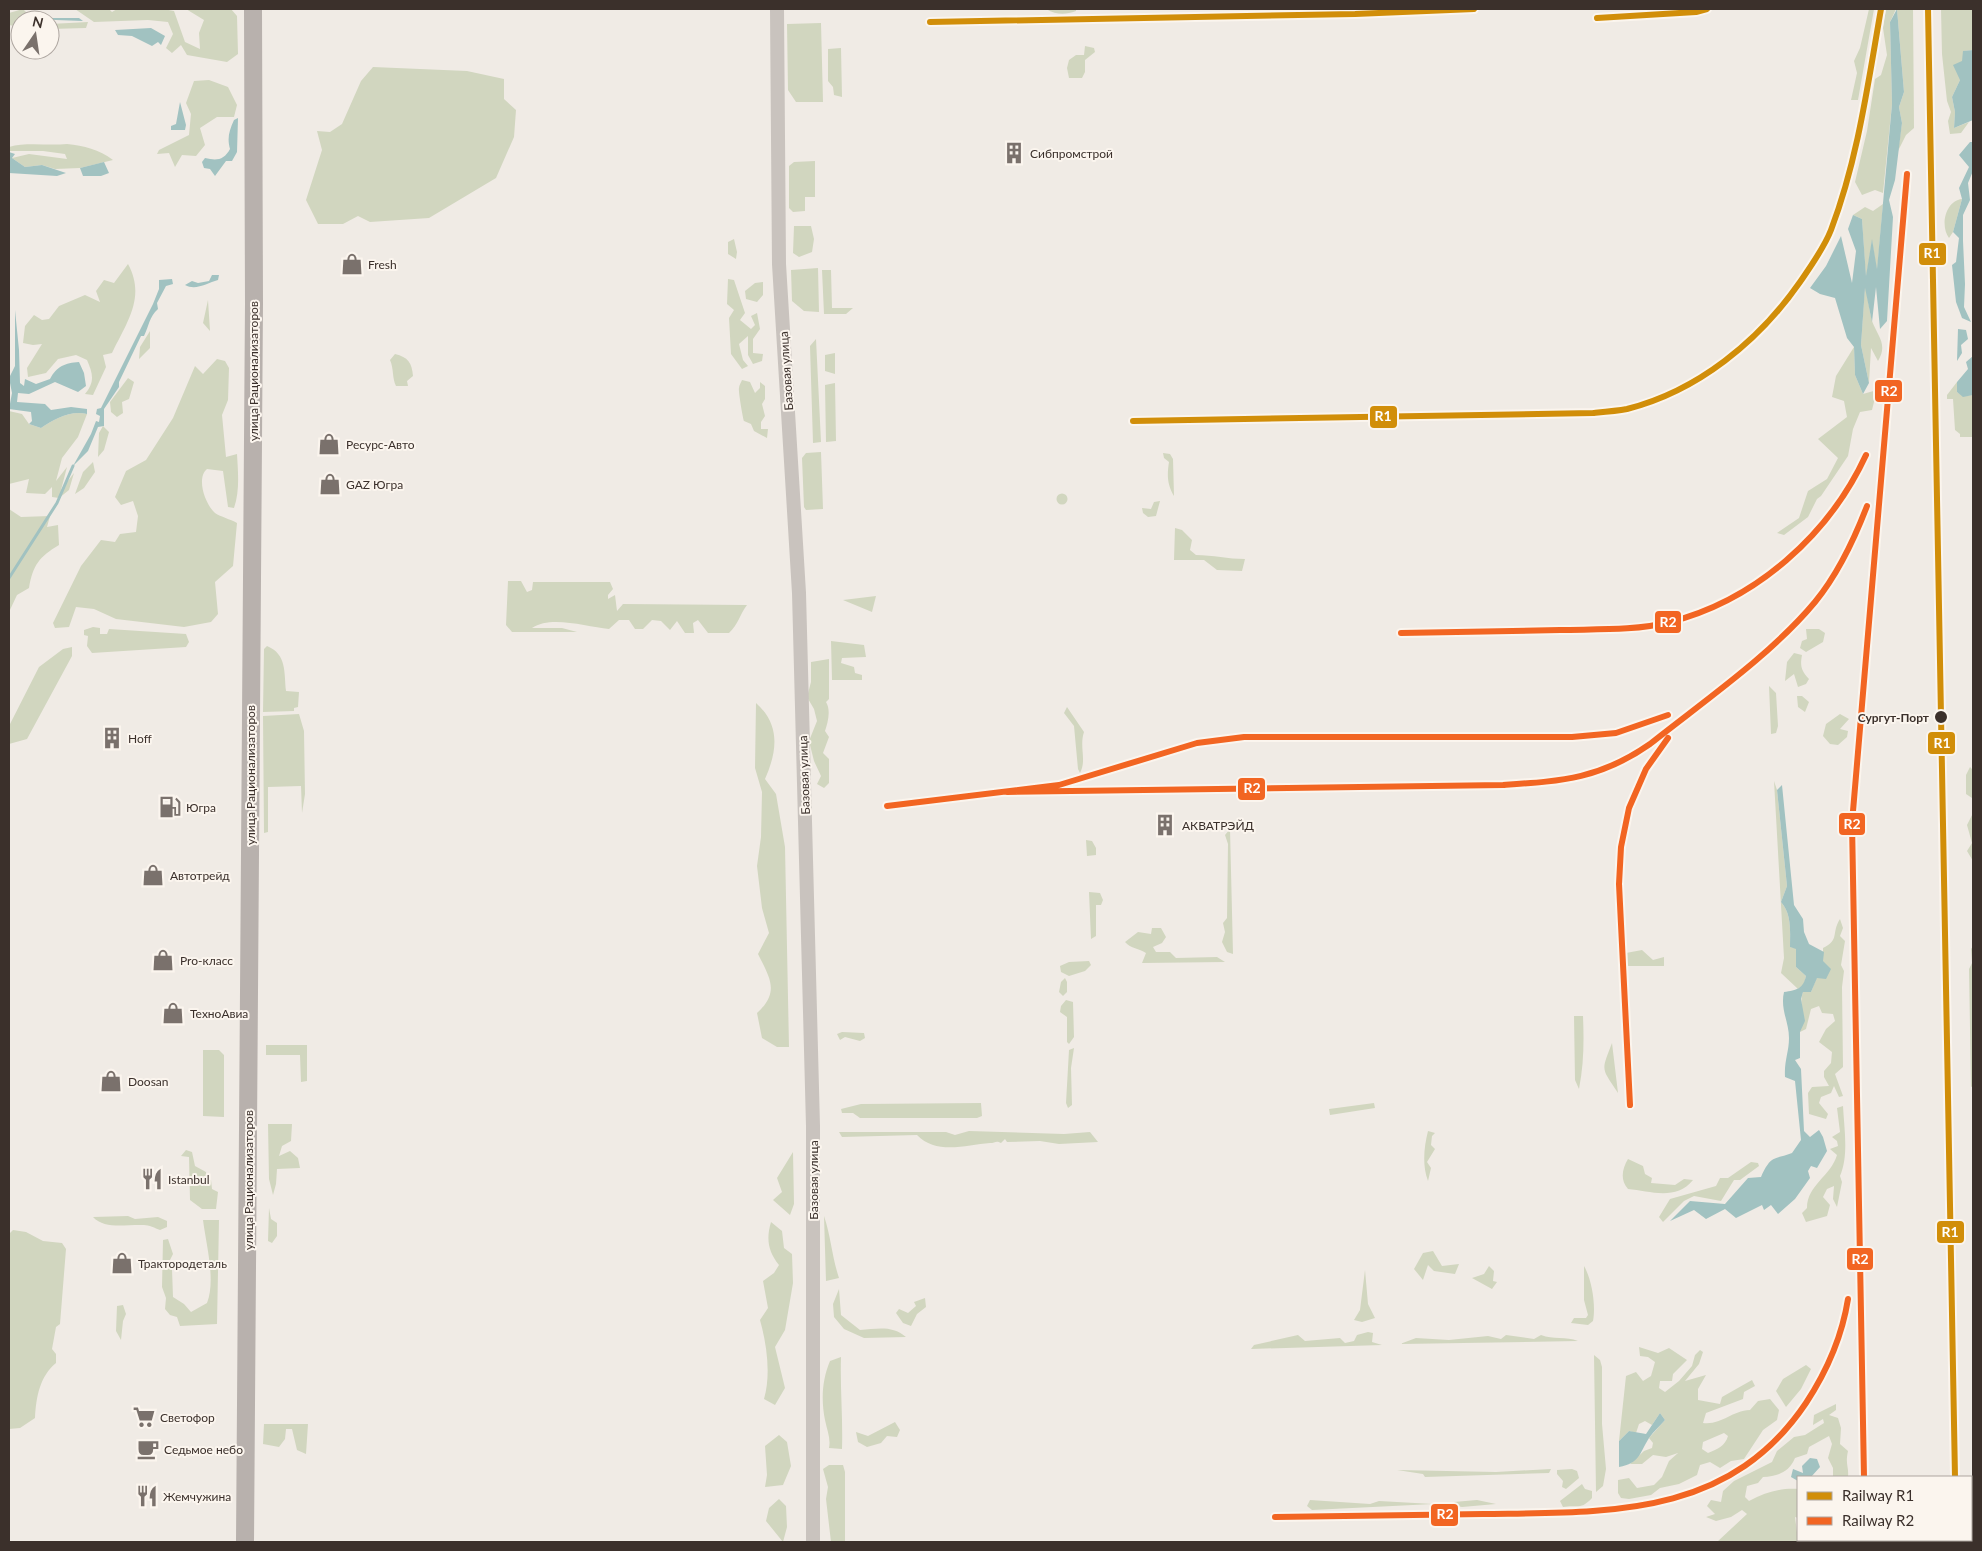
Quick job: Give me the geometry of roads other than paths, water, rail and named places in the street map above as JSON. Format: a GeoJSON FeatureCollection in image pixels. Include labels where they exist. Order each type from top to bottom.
{"type":"FeatureCollection","features":[{"type":"Feature","properties":{"kind":"main road","name":"улица Рационализаторов"},"geometry":{"type":"LineString","coordinates":[[245,1542],[254,311],[253,9]]}},
{"type":"Feature","properties":{"kind":"street","name":"Базовая улица"},"geometry":{"type":"LineString","coordinates":[[777,9],[779,264],[800,593],[814,1126],[813,1542]]}},
{"type":"Feature","properties":{"kind":"water"},"geometry":{"type":"Polygon","coordinates":[[[1897,9],[1904,92],[1899,107],[1902,123],[1895,180],[1889,200],[1893,217],[1887,321],[1880,329],[1876,287],[1872,322],[1865,288],[1861,345],[1869,383],[1863,394],[1855,375],[1854,347],[1847,338],[1835,298],[1820,294],[1810,288],[1826,266],[1841,236],[1852,283],[1856,251],[1848,229],[1853,215],[1862,219],[1866,276],[1872,239],[1877,269],[1892,104],[1890,22],[1897,9]]]}},
{"type":"Feature","properties":{"kind":"water"},"geometry":{"type":"Polygon","coordinates":[[[60,18],[79,18],[83,21],[60,20],[60,18]]]}},
{"type":"Feature","properties":{"kind":"water"},"geometry":{"type":"Polygon","coordinates":[[[151,28],[165,36],[161,45],[158,42],[152,46],[132,36],[118,35],[115,30],[151,28]]]}},
{"type":"Feature","properties":{"kind":"water"},"geometry":{"type":"Polygon","coordinates":[[[1973,50],[1973,120],[1954,128],[1955,112],[1952,97],[1960,80],[1953,65],[1962,61],[1963,51],[1973,50]]]}},
{"type":"Feature","properties":{"kind":"water"},"geometry":{"type":"Polygon","coordinates":[[[180,102],[186,125],[185,130],[171,130],[171,126],[176,124],[180,102]]]}},
{"type":"Feature","properties":{"kind":"water"},"geometry":{"type":"Polygon","coordinates":[[[238,118],[237,152],[232,161],[226,161],[215,176],[210,169],[204,168],[202,162],[205,158],[220,159],[228,153],[230,149],[230,131],[234,120],[238,118]]]}},
{"type":"Feature","properties":{"kind":"water"},"geometry":{"type":"Polygon","coordinates":[[[1970,142],[1973,142],[1973,171],[1968,183],[1970,200],[1963,215],[1963,241],[1964,307],[1971,322],[1962,318],[1956,302],[1952,265],[1956,262],[1959,238],[1953,232],[1962,199],[1959,188],[1969,167],[1959,155],[1970,142]]]}},
{"type":"Feature","properties":{"kind":"water"},"geometry":{"type":"Polygon","coordinates":[[[9,152],[15,154],[12,158],[25,167],[42,165],[66,173],[57,176],[9,173],[9,152]]]}},
{"type":"Feature","properties":{"kind":"water"},"geometry":{"type":"Polygon","coordinates":[[[104,162],[109,173],[101,176],[83,176],[80,168],[104,162]]]}},
{"type":"Feature","properties":{"kind":"water"},"geometry":{"type":"Polygon","coordinates":[[[212,275],[219,275],[218,280],[197,287],[185,285],[192,281],[198,283],[209,281],[212,275]]]}},
{"type":"Feature","properties":{"kind":"water"},"geometry":{"type":"Polygon","coordinates":[[[172,279],[173,284],[166,286],[157,303],[158,309],[151,318],[144,336],[141,336],[119,382],[119,387],[104,409],[104,426],[98,427],[88,451],[73,466],[96,421],[99,422],[100,416],[96,414],[97,409],[101,408],[153,304],[159,289],[159,280],[172,279]]]}},
{"type":"Feature","properties":{"kind":"water"},"geometry":{"type":"Polygon","coordinates":[[[15,310],[20,383],[24,386],[25,379],[36,384],[50,379],[62,366],[79,362],[84,373],[86,386],[78,392],[55,382],[29,394],[18,393],[17,402],[45,404],[51,410],[71,407],[87,409],[87,414],[69,414],[41,428],[29,424],[32,421],[31,412],[9,409],[12,393],[9,378],[15,366],[15,310]]]}},
{"type":"Feature","properties":{"kind":"water"},"geometry":{"type":"Polygon","coordinates":[[[1958,329],[1966,330],[1968,339],[1961,345],[1962,353],[1957,361],[1958,329]]]}},
{"type":"Feature","properties":{"kind":"water"},"geometry":{"type":"Polygon","coordinates":[[[1973,356],[1973,395],[1963,397],[1957,392],[1957,382],[1968,369],[1966,362],[1973,356]]]}},
{"type":"Feature","properties":{"kind":"water"},"geometry":{"type":"Polygon","coordinates":[[[1782,785],[1794,905],[1803,919],[1804,932],[1809,944],[1824,952],[1823,961],[1831,969],[1826,979],[1817,978],[1811,992],[1803,992],[1801,999],[1805,1021],[1800,1032],[1800,1058],[1795,1060],[1801,1069],[1804,1131],[1810,1137],[1819,1130],[1827,1151],[1817,1168],[1811,1166],[1808,1171],[1810,1178],[1795,1199],[1778,1214],[1771,1205],[1764,1210],[1762,1205],[1736,1218],[1725,1209],[1706,1219],[1694,1210],[1670,1221],[1690,1201],[1725,1204],[1748,1178],[1761,1177],[1767,1165],[1773,1159],[1792,1153],[1801,1140],[1795,1081],[1785,1077],[1789,1038],[1783,998],[1784,992],[1801,986],[1806,976],[1796,967],[1796,949],[1790,947],[1789,918],[1781,902],[1787,886],[1777,790],[1782,785]]]}},
{"type":"Feature","properties":{"kind":"water"},"geometry":{"type":"Polygon","coordinates":[[[1660,1413],[1665,1420],[1651,1436],[1638,1457],[1631,1463],[1619,1467],[1619,1441],[1629,1431],[1646,1434],[1660,1413]]]}},
{"type":"Feature","properties":{"kind":"water"},"geometry":{"type":"Polygon","coordinates":[[[1810,1458],[1817,1459],[1820,1467],[1812,1476],[1797,1476],[1797,1480],[1791,1477],[1793,1469],[1803,1473],[1802,1466],[1810,1458]]]}},
{"type":"Feature","properties":{"kind":"waterway"},"geometry":{"type":"LineString","coordinates":[[9,578],[57,503],[73,466]]}},
{"type":"Feature","properties":{"kind":"rail line","name":"R1"},"geometry":{"type":"LineString","coordinates":[[930,22],[1355,14],[1474,9]]}},
{"type":"Feature","properties":{"kind":"rail line","name":"R1"},"geometry":{"type":"LineString","coordinates":[[1597,18],[1696,12],[1707,9]]}},
{"type":"Feature","properties":{"kind":"rail line","name":"R1"},"geometry":{"type":"LineString","coordinates":[[1133,421],[1593,413],[1627,409],[1653,401],[1678,390],[1725,361],[1766,324],[1784,304],[1825,243],[1840,203],[1855,148],[1867,93],[1881,9]]}},
{"type":"Feature","properties":{"kind":"rail line","name":"R1"},"geometry":{"type":"LineString","coordinates":[[1928,9],[1955,1476]]}},
{"type":"Feature","properties":{"kind":"rail line","name":"R2"},"geometry":{"type":"LineString","coordinates":[[1864,1476],[1852,823],[1907,174]]}},
{"type":"Feature","properties":{"kind":"rail line","name":"R2"},"geometry":{"type":"LineString","coordinates":[[1401,633],[1629,628],[1670,622],[1702,612],[1732,598],[1760,581],[1786,560],[1832,512],[1866,455]]}},
{"type":"Feature","properties":{"kind":"rail line","name":"R2"},"geometry":{"type":"LineString","coordinates":[[1007,792],[1503,785],[1544,782],[1597,771],[1632,756],[1650,744],[1736,677],[1778,641],[1815,602],[1831,580],[1851,544],[1867,506]]}},
{"type":"Feature","properties":{"kind":"rail line","name":"R2"},"geometry":{"type":"LineString","coordinates":[[887,806],[1059,785],[1197,743],[1244,737],[1572,737],[1616,733],[1668,715]]}},
{"type":"Feature","properties":{"kind":"rail line","name":"R2"},"geometry":{"type":"LineString","coordinates":[[1630,1105],[1619,884],[1621,847],[1629,808],[1646,769],[1668,738]]}},
{"type":"Feature","properties":{"kind":"rail line","name":"R2"},"geometry":{"type":"LineString","coordinates":[[1275,1517],[1575,1512],[1619,1509],[1662,1501],[1702,1489],[1740,1469],[1775,1441],[1806,1403],[1821,1379],[1833,1353],[1842,1327],[1848,1299]]}},
{"type":"Feature","properties":{"kind":"place","name":"Сибпромстрой"},"geometry":{"type":"Point","coordinates":[1014,153]}},
{"type":"Feature","properties":{"kind":"place","name":"Fresh"},"geometry":{"type":"Point","coordinates":[352,264]}},
{"type":"Feature","properties":{"kind":"place","name":"Ресурс-Авто"},"geometry":{"type":"Point","coordinates":[329,444]}},
{"type":"Feature","properties":{"kind":"place","name":"GAZ Югра"},"geometry":{"type":"Point","coordinates":[330,484]}},
{"type":"Feature","properties":{"kind":"place","name":"Сургут-Порт"},"geometry":{"type":"Point","coordinates":[1941,717]}},
{"type":"Feature","properties":{"kind":"place","name":"Hoff"},"geometry":{"type":"Point","coordinates":[112,738]}},
{"type":"Feature","properties":{"kind":"place","name":"Югра"},"geometry":{"type":"Point","coordinates":[170,807]}},
{"type":"Feature","properties":{"kind":"place","name":"АКВАТРЭЙД"},"geometry":{"type":"Point","coordinates":[1165,825]}},
{"type":"Feature","properties":{"kind":"place","name":"Автотрейд"},"geometry":{"type":"Point","coordinates":[153,875]}},
{"type":"Feature","properties":{"kind":"place","name":"Pro-класс"},"geometry":{"type":"Point","coordinates":[163,960]}},
{"type":"Feature","properties":{"kind":"place","name":"ТехноАвиа"},"geometry":{"type":"Point","coordinates":[173,1013]}},
{"type":"Feature","properties":{"kind":"place","name":"Doosan"},"geometry":{"type":"Point","coordinates":[111,1081]}},
{"type":"Feature","properties":{"kind":"place","name":"Istanbul"},"geometry":{"type":"Point","coordinates":[152,1179]}},
{"type":"Feature","properties":{"kind":"place","name":"Трактородеталь"},"geometry":{"type":"Point","coordinates":[122,1263]}},
{"type":"Feature","properties":{"kind":"place","name":"Светофор"},"geometry":{"type":"Point","coordinates":[144,1417]}},
{"type":"Feature","properties":{"kind":"place","name":"Седьмое небо"},"geometry":{"type":"Point","coordinates":[148,1449]}},
{"type":"Feature","properties":{"kind":"place","name":"Жемчужина"},"geometry":{"type":"Point","coordinates":[147,1496]}}]}
